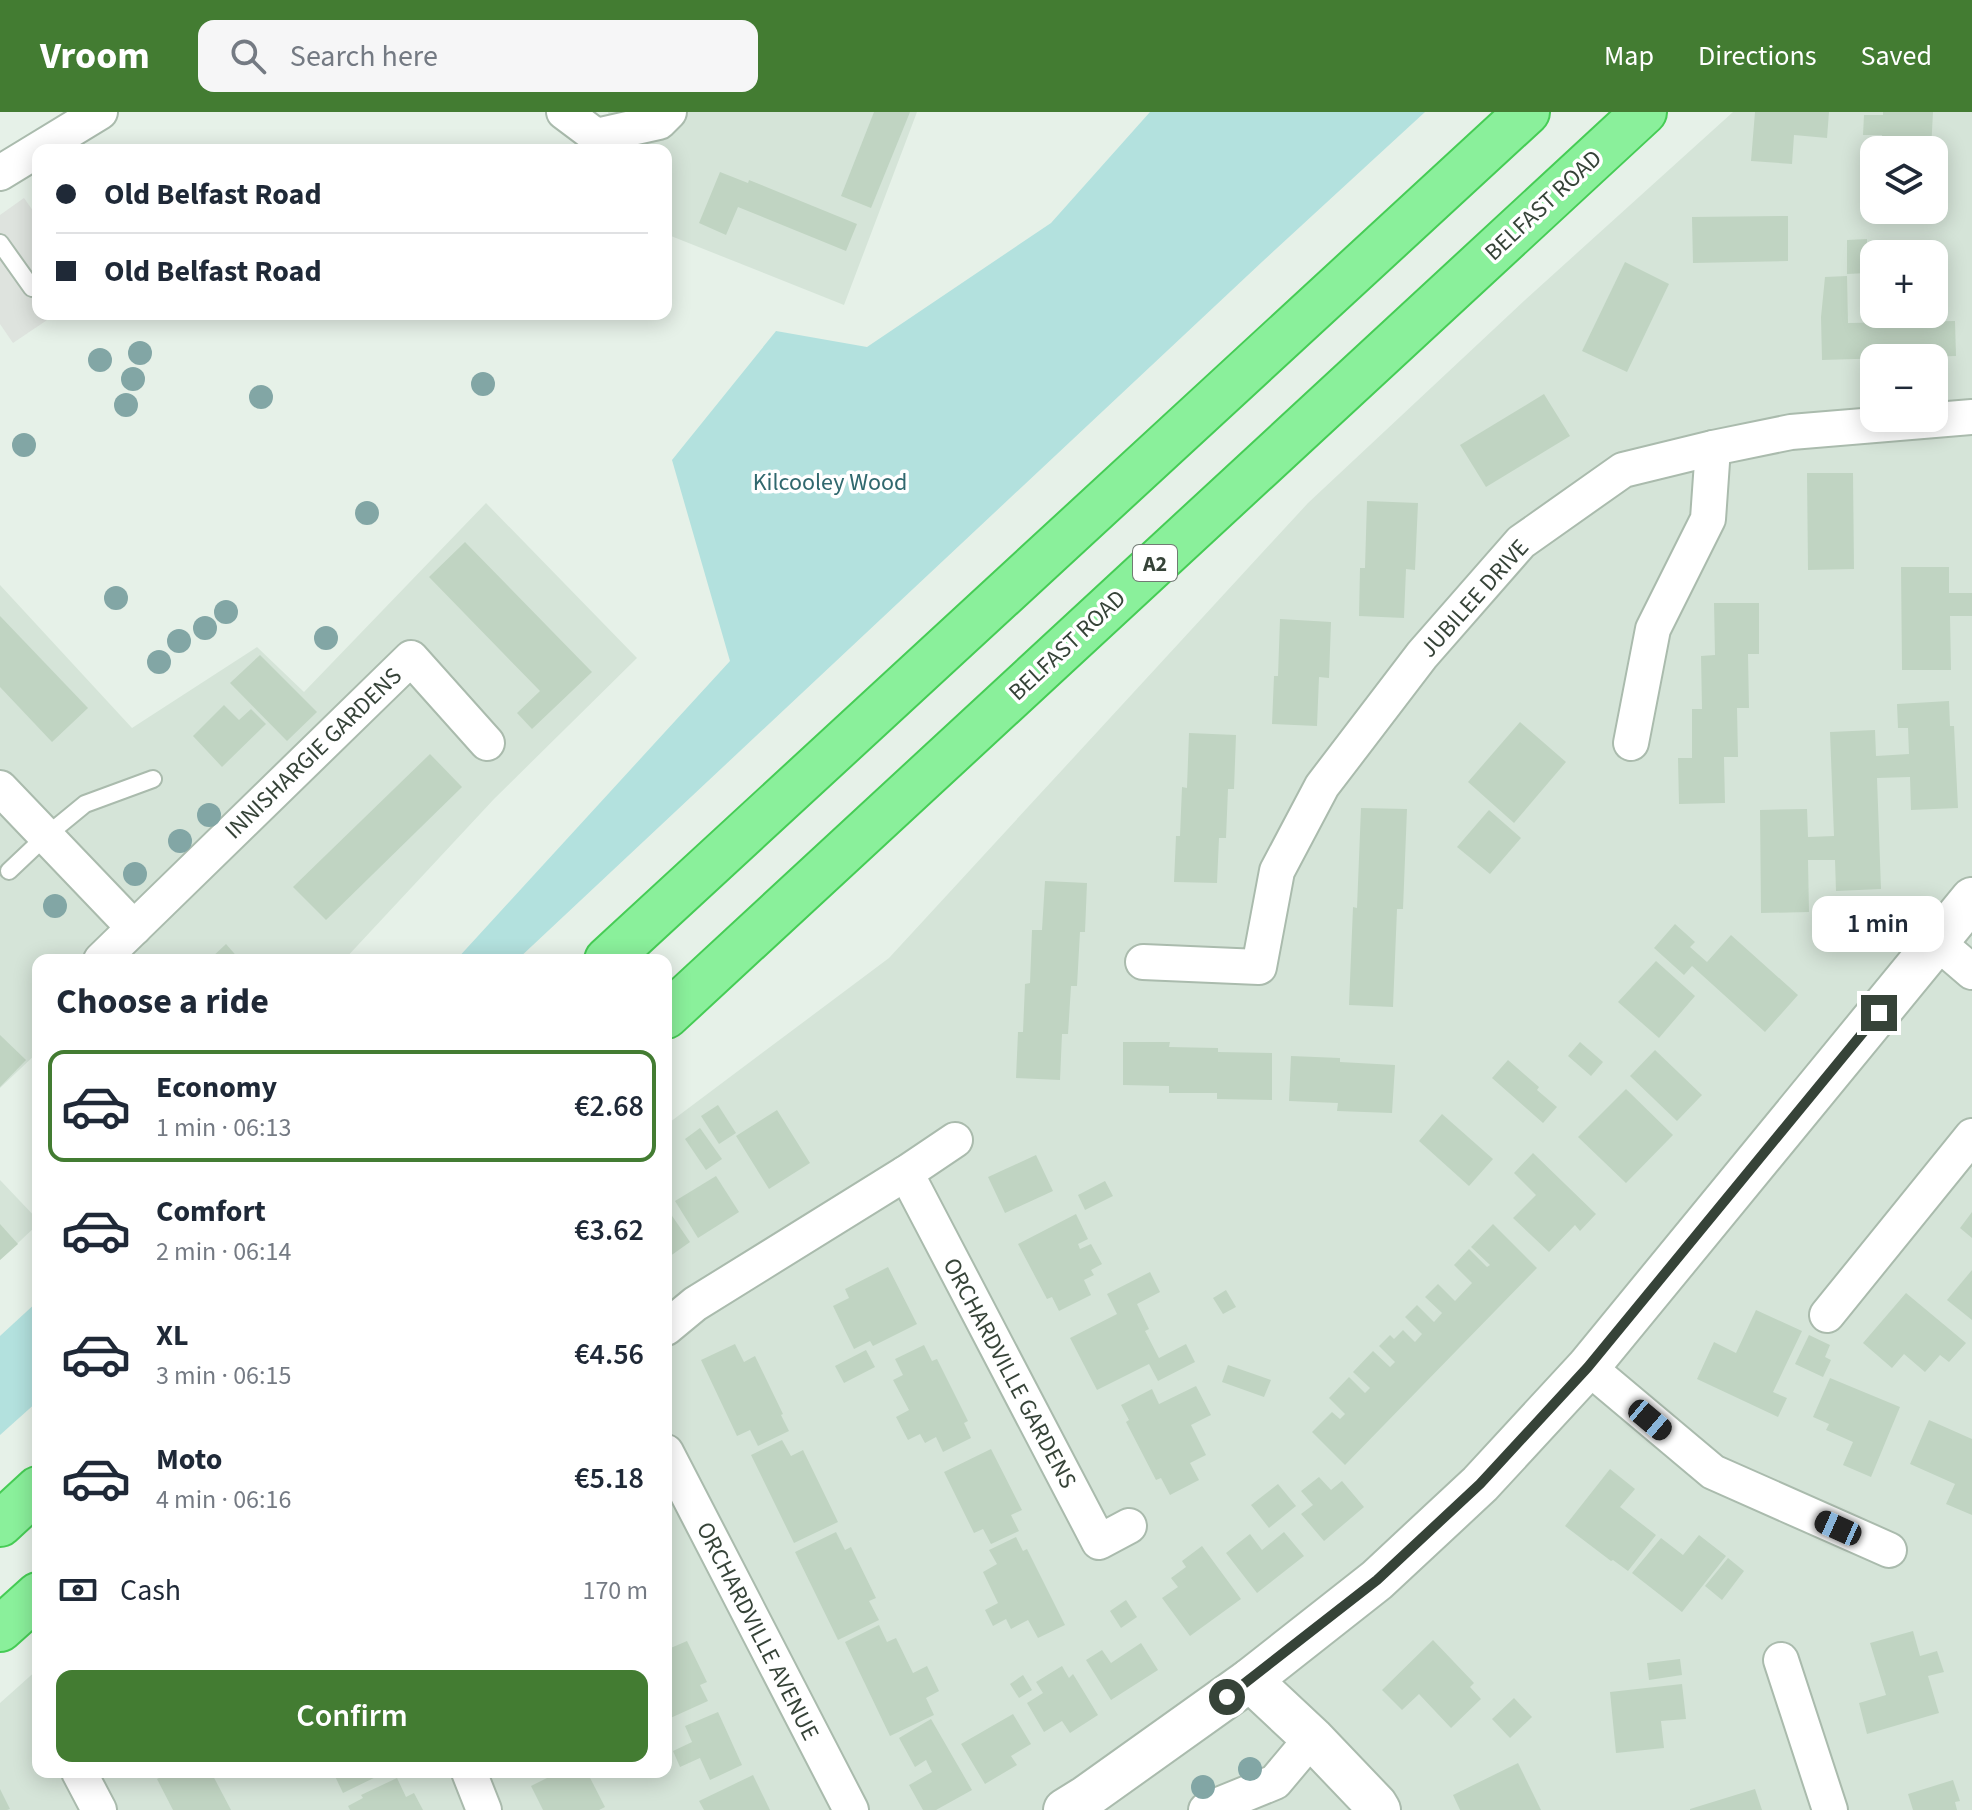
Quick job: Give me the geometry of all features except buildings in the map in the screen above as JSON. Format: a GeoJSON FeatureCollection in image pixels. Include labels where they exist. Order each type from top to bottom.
{"type":"FeatureCollection","features":[{"type":"Feature","properties":{"kind":"highway"},"geometry":{"type":"LineString","coordinates":[[613,954],[1527,112]]}},
{"type":"Feature","properties":{"kind":"highway","name":"BELFAST ROAD"},"geometry":{"type":"LineString","coordinates":[[672,1010],[1644,112]]}},
{"type":"Feature","properties":{"kind":"highway"},"geometry":{"type":"LineString","coordinates":[[0,1524],[32,1495]]}},
{"type":"Feature","properties":{"kind":"highway"},"geometry":{"type":"LineString","coordinates":[[0,1629],[32,1600]]}},
{"type":"Feature","properties":{"kind":"street"},"geometry":{"type":"LineString","coordinates":[[48,144],[100,112]]}},
{"type":"Feature","properties":{"kind":"street"},"geometry":{"type":"LineString","coordinates":[[564,112],[596,136],[659,122],[669,112]]}},
{"type":"Feature","properties":{"kind":"street"},"geometry":{"type":"LineString","coordinates":[[0,173],[32,153]]}},
{"type":"Feature","properties":{"kind":"street","name":"JUBILEE DRIVE"},"geometry":{"type":"LineString","coordinates":[[1143,962],[1259,967],[1277,871],[1322,786],[1422,655],[1521,542],[1623,470],[1791,432],[1972,417]]}},
{"type":"Feature","properties":{"kind":"street"},"geometry":{"type":"LineString","coordinates":[[1631,743],[1653,629],[1708,519],[1713,448]]}},
{"type":"Feature","properties":{"kind":"street","name":"INNISHARGIE GARDENS"},"geometry":{"type":"LineString","coordinates":[[107,954],[411,658],[487,743]]}},
{"type":"Feature","properties":{"kind":"street"},"geometry":{"type":"LineString","coordinates":[[0,788],[134,928]]}},
{"type":"Feature","properties":{"kind":"street"},"geometry":{"type":"LineString","coordinates":[[1065,1810],[1250,1680],[1377,1580],[1469,1495],[1588,1367],[1972,899]]}},
{"type":"Feature","properties":{"kind":"street"},"geometry":{"type":"LineString","coordinates":[[1937,942],[1972,972]]}},
{"type":"Feature","properties":{"kind":"street"},"geometry":{"type":"LineString","coordinates":[[1827,1315],[1972,1136]]}},
{"type":"Feature","properties":{"kind":"street"},"geometry":{"type":"LineString","coordinates":[[672,1323],[695,1304],[955,1140]]}},
{"type":"Feature","properties":{"kind":"street","name":"ORCHARDVILLE GARDENS"},"geometry":{"type":"LineString","coordinates":[[906,1173],[1099,1542],[1129,1526]]}},
{"type":"Feature","properties":{"kind":"street"},"geometry":{"type":"LineString","coordinates":[[1588,1367],[1713,1472],[1889,1550]]}},
{"type":"Feature","properties":{"kind":"street","name":"ORCHARDVILLE AVENUE"},"geometry":{"type":"LineString","coordinates":[[672,1464],[851,1810]]}},
{"type":"Feature","properties":{"kind":"street"},"geometry":{"type":"LineString","coordinates":[[1781,1660],[1830,1810]]}},
{"type":"Feature","properties":{"kind":"street"},"geometry":{"type":"LineString","coordinates":[[1250,1680],[1312,1738],[1379,1810]]}},
{"type":"Feature","properties":{"kind":"street"},"geometry":{"type":"LineString","coordinates":[[1206,1810],[1275,1782],[1312,1738]]}},
{"type":"Feature","properties":{"kind":"street"},"geometry":{"type":"LineString","coordinates":[[82,1778],[99,1810]]}},
{"type":"Feature","properties":{"kind":"street"},"geometry":{"type":"LineString","coordinates":[[471,1778],[484,1810]]}},
{"type":"Feature","properties":{"kind":"lane"},"geometry":{"type":"LineString","coordinates":[[0,243],[32,288]]}},
{"type":"Feature","properties":{"kind":"lane"},"geometry":{"type":"LineString","coordinates":[[9,871],[85,804],[153,779]]}},
{"type":"Feature","properties":{"kind":"shaded area"},"geometry":{"type":"Polygon","coordinates":[[[608,112],[917,112],[844,305],[672,236],[672,144],[618,144],[608,112]]]}},
{"type":"Feature","properties":{"kind":"shaded area"},"geometry":{"type":"Polygon","coordinates":[[[1733,112],[1972,112],[1972,1810],[0,1810],[0,1703],[32,1674],[32,1778],[672,1778],[672,1121],[889,958],[1308,503],[1525,300],[1733,112]]]}},
{"type":"Feature","properties":{"kind":"shaded area"},"geometry":{"type":"Polygon","coordinates":[[[24,198],[32,209],[32,320],[47,320],[13,343],[0,324],[0,215],[24,198]]]}},
{"type":"Feature","properties":{"kind":"shaded area"},"geometry":{"type":"Polygon","coordinates":[[[486,503],[637,658],[494,799],[350,954],[32,954],[32,1058],[0,1088],[0,585],[132,728],[257,647],[304,692],[486,503]]]}},
{"type":"Feature","properties":{"kind":"shaded area"},"geometry":{"type":"Polygon","coordinates":[[[0,1180],[32,1214],[32,1230],[0,1260],[0,1180]]]}},
{"type":"Feature","properties":{"kind":"green space","name":"Kilcooley Wood"},"geometry":{"type":"Polygon","coordinates":[[[1150,112],[1425,112],[523,954],[461,954],[730,661],[672,460],[776,331],[867,347],[1051,223],[1150,112]]]}},
{"type":"Feature","properties":{"kind":"green space"},"geometry":{"type":"Polygon","coordinates":[[[32,1307],[32,1406],[0,1435],[0,1336],[32,1307]]]}},
{"type":"Feature","properties":{"kind":"route"},"geometry":{"type":"LineString","coordinates":[[1227,1697],[1377,1580],[1480,1484],[1588,1367],[1879,1013]]}}]}
